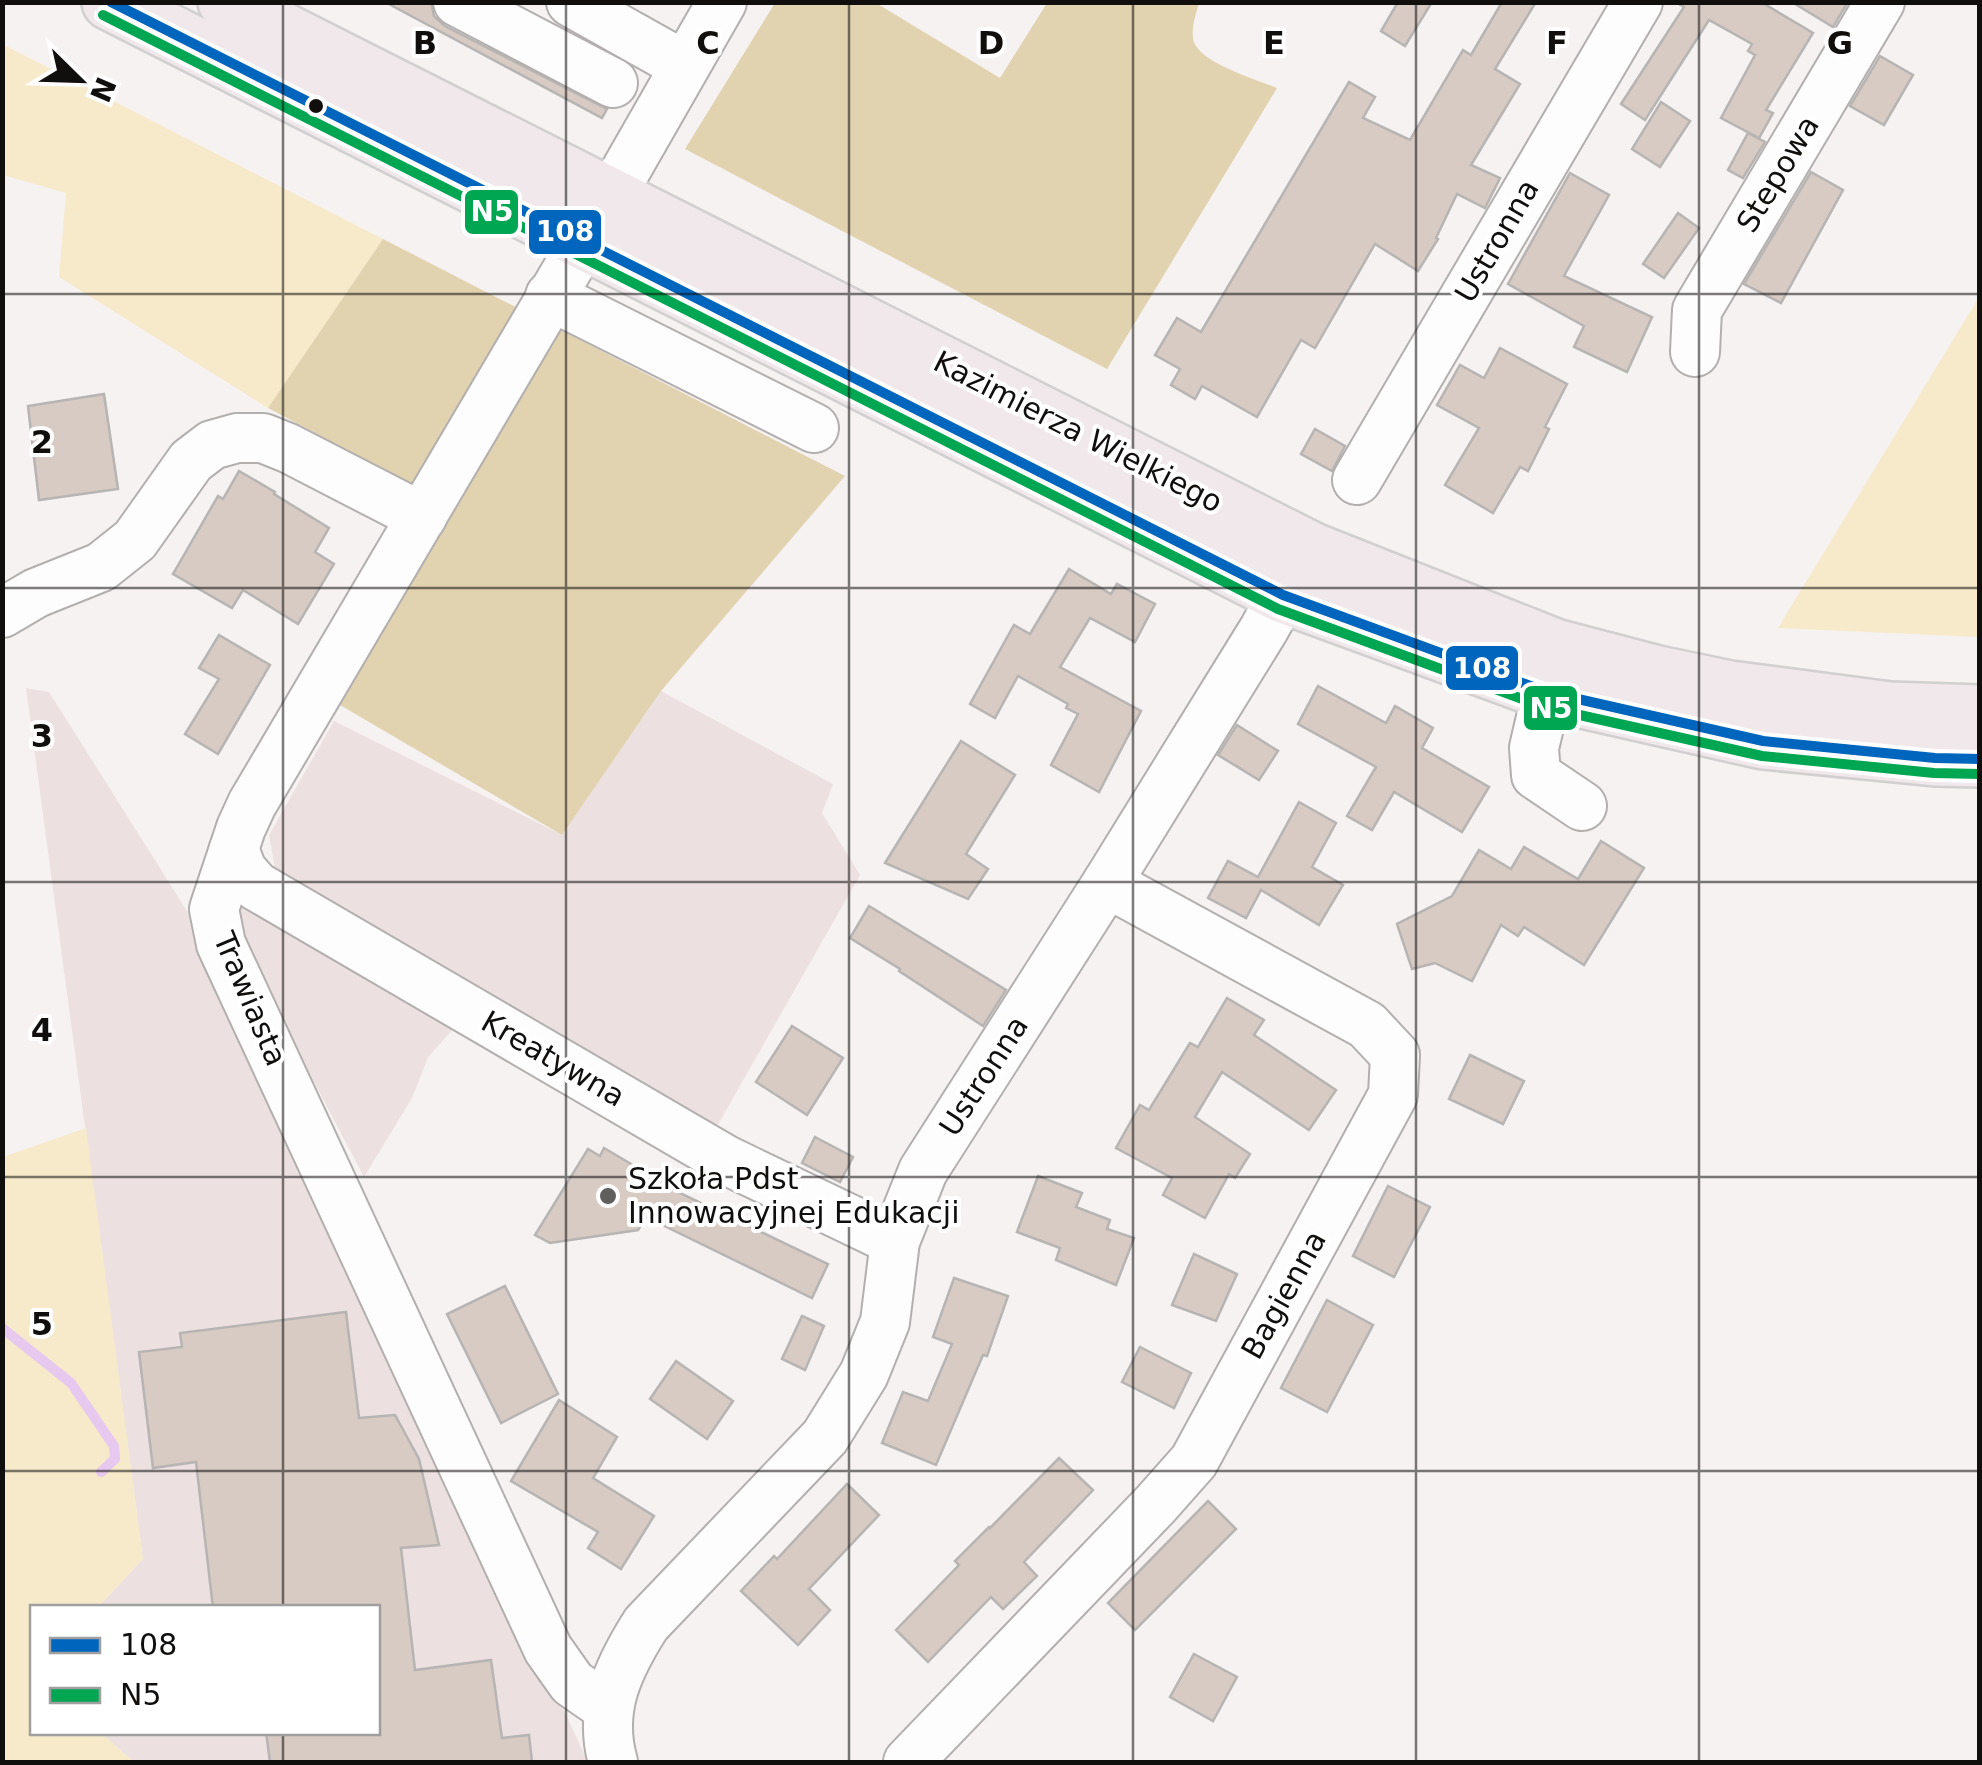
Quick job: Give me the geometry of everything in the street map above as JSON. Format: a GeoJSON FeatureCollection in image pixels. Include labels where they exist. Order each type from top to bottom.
{"type":"FeatureCollection","features":[{"type":"Feature","properties":{"kind":"main road","name":"Kazimierza Wielkiego"},"geometry":{"type":"LineString","coordinates":[[110,2],[1282,595],[1547,692],[1763,741],[1980,759]]}},
{"type":"Feature","properties":{"kind":"main road","name":"Kazimierza Wielkiego"},"geometry":{"type":"LineString","coordinates":[[239,9],[1313,551],[1555,647],[1658,674],[1730,689],[1890,710],[1980,713]]}},
{"type":"Feature","properties":{"kind":"main road"},"geometry":{"type":"LineString","coordinates":[[226,62],[216,47],[222,28],[238,16],[239,9]]}},
{"type":"Feature","properties":{"kind":"street"},"geometry":{"type":"LineString","coordinates":[[458,2],[613,84]]}},
{"type":"Feature","properties":{"kind":"street"},"geometry":{"type":"LineString","coordinates":[[611,196],[722,2]]}},
{"type":"Feature","properties":{"kind":"street","name":"Ustronna"},"geometry":{"type":"LineString","coordinates":[[1356,480],[1638,2]]}},
{"type":"Feature","properties":{"kind":"street","name":"Stepowa"},"geometry":{"type":"LineString","coordinates":[[1695,352],[1697,310],[1880,2]]}},
{"type":"Feature","properties":{"kind":"street"},"geometry":{"type":"LineString","coordinates":[[553,52],[574,5],[685,66]]}},
{"type":"Feature","properties":{"kind":"street","name":"Trawiasta"},"geometry":{"type":"LineString","coordinates":[[582,243],[252,804],[214,909],[221,944],[548,1649],[572,1683],[608,1708]]}},
{"type":"Feature","properties":{"kind":"street"},"geometry":{"type":"LineString","coordinates":[[550,296],[814,428]]}},
{"type":"Feature","properties":{"kind":"street"},"geometry":{"type":"LineString","coordinates":[[2,613],[36,592],[101,567],[135,540],[191,461],[212,446],[237,438],[263,438],[288,448],[422,517]]}},
{"type":"Feature","properties":{"kind":"street","name":"Ustronna"},"geometry":{"type":"LineString","coordinates":[[613,1762],[607,1741],[608,1708],[627,1653],[646,1624],[825,1437],[864,1374],[885,1322],[895,1241],[923,1172],[1107,884],[1282,595]]}},
{"type":"Feature","properties":{"kind":"street"},"geometry":{"type":"LineString","coordinates":[[1547,692],[1534,748],[1536,775],[1582,806]]}},
{"type":"Feature","properties":{"kind":"street","name":"Kreatywna"},"geometry":{"type":"LineString","coordinates":[[234,849],[242,870],[256,886],[726,1160],[895,1241]]}},
{"type":"Feature","properties":{"kind":"street","name":"Bagienna"},"geometry":{"type":"LineString","coordinates":[[908,1762],[1194,1461],[1393,1095],[1395,1055],[1367,1024],[1107,884]]}},
{"type":"Feature","properties":{"kind":"shaded area"},"geometry":{"type":"Polygon","coordinates":[[[775,3],[876,3],[1000,78],[1047,3],[1199,3],[1193,32],[1199,50],[1231,70],[1277,88],[1107,369],[685,149],[775,3]]]}},
{"type":"Feature","properties":{"kind":"shaded area"},"geometry":{"type":"Polygon","coordinates":[[[2,44],[383,239],[268,408],[59,277],[66,193],[3,175],[2,44]]]}},
{"type":"Feature","properties":{"kind":"shaded area"},"geometry":{"type":"Polygon","coordinates":[[[383,239],[845,476],[661,691],[562,835],[340,705],[455,507],[268,408],[383,239]]]}},
{"type":"Feature","properties":{"kind":"shaded area"},"geometry":{"type":"Polygon","coordinates":[[[1979,297],[1979,637],[1778,628],[1979,297]]]}},
{"type":"Feature","properties":{"kind":"shaded area"},"geometry":{"type":"Polygon","coordinates":[[[26,688],[49,692],[199,930],[588,1762],[134,1762],[103,1735],[380,1735],[380,1605],[100,1605],[143,1559],[26,688]]]}},
{"type":"Feature","properties":{"kind":"shaded area"},"geometry":{"type":"Polygon","coordinates":[[[661,691],[833,784],[822,813],[860,875],[716,1128],[275,869],[269,835],[334,721],[562,835],[661,691]]]}},
{"type":"Feature","properties":{"kind":"shaded area"},"geometry":{"type":"Polygon","coordinates":[[[236,903],[456,1026],[428,1057],[412,1098],[364,1177],[228,918],[236,903]]]}},
{"type":"Feature","properties":{"kind":"shaded area"},"geometry":{"type":"Polygon","coordinates":[[[86,1128],[143,1559],[100,1605],[30,1605],[30,1735],[103,1735],[134,1762],[3,1762],[3,1157],[86,1128]]]}},
{"type":"Feature","properties":{"kind":"building"},"geometry":{"type":"Polygon","coordinates":[[[385,2],[431,2],[434,16],[445,26],[607,109],[602,118],[385,2]]]}},
{"type":"Feature","properties":{"kind":"building"},"geometry":{"type":"Polygon","coordinates":[[[1398,2],[1432,2],[1405,46],[1381,31],[1398,2]]]}},
{"type":"Feature","properties":{"kind":"building"},"geometry":{"type":"Polygon","coordinates":[[[1502,2],[1536,2],[1495,69],[1520,84],[1471,165],[1500,178],[1485,208],[1457,194],[1438,239],[1418,271],[1375,244],[1315,348],[1301,340],[1257,417],[1202,386],[1195,399],[1171,385],[1180,369],[1155,355],[1177,318],[1201,332],[1349,82],[1375,97],[1363,118],[1410,140],[1463,50],[1471,55],[1502,2]]]}},
{"type":"Feature","properties":{"kind":"building"},"geometry":{"type":"Polygon","coordinates":[[[1675,2],[1761,2],[1813,33],[1766,110],[1773,113],[1759,138],[1721,118],[1755,55],[1748,51],[1752,44],[1709,20],[1645,120],[1621,104],[1684,7],[1675,2]]]}},
{"type":"Feature","properties":{"kind":"building"},"geometry":{"type":"Polygon","coordinates":[[[1792,2],[1848,2],[1833,27],[1792,2]]]}},
{"type":"Feature","properties":{"kind":"building"},"geometry":{"type":"Polygon","coordinates":[[[1880,56],[1913,75],[1884,125],[1850,106],[1880,56]]]}},
{"type":"Feature","properties":{"kind":"building"},"geometry":{"type":"Polygon","coordinates":[[[1661,102],[1690,121],[1660,167],[1632,149],[1661,102]]]}},
{"type":"Feature","properties":{"kind":"building"},"geometry":{"type":"Polygon","coordinates":[[[1748,133],[1765,142],[1743,178],[1728,170],[1748,133]]]}},
{"type":"Feature","properties":{"kind":"building"},"geometry":{"type":"Polygon","coordinates":[[[1811,172],[1843,190],[1781,303],[1744,284],[1811,172]]]}},
{"type":"Feature","properties":{"kind":"building"},"geometry":{"type":"Polygon","coordinates":[[[1570,173],[1609,195],[1564,276],[1652,317],[1627,372],[1574,347],[1584,326],[1508,284],[1570,173]]]}},
{"type":"Feature","properties":{"kind":"building"},"geometry":{"type":"Polygon","coordinates":[[[1678,213],[1699,228],[1664,278],[1643,264],[1678,213]]]}},
{"type":"Feature","properties":{"kind":"building"},"geometry":{"type":"Polygon","coordinates":[[[1500,348],[1567,384],[1528,471],[1520,467],[1493,513],[1445,485],[1479,428],[1437,405],[1460,365],[1484,378],[1500,348]]]}},
{"type":"Feature","properties":{"kind":"building"},"geometry":{"type":"Polygon","coordinates":[[[104,394],[118,489],[39,500],[28,406],[104,394]]]}},
{"type":"Feature","properties":{"kind":"building"},"geometry":{"type":"Polygon","coordinates":[[[1315,429],[1345,446],[1332,471],[1301,454],[1315,429]]]}},
{"type":"Feature","properties":{"kind":"building"},"geometry":{"type":"Polygon","coordinates":[[[239,471],[329,528],[315,552],[334,564],[298,624],[243,590],[232,608],[173,574],[218,496],[223,499],[239,471]]]}},
{"type":"Feature","properties":{"kind":"building"},"geometry":{"type":"Polygon","coordinates":[[[1069,569],[1111,594],[1117,584],[1155,604],[1135,642],[1090,618],[1060,667],[1141,711],[1099,792],[1051,765],[1078,714],[1066,708],[1068,704],[1018,676],[995,718],[970,704],[1014,625],[1030,634],[1069,569]]]}},
{"type":"Feature","properties":{"kind":"building"},"geometry":{"type":"Polygon","coordinates":[[[219,635],[270,665],[218,754],[185,734],[219,679],[199,668],[219,635]]]}},
{"type":"Feature","properties":{"kind":"building"},"geometry":{"type":"Polygon","coordinates":[[[1318,686],[1386,723],[1395,706],[1433,728],[1422,748],[1489,787],[1462,832],[1394,792],[1372,830],[1347,816],[1376,767],[1298,724],[1318,686]]]}},
{"type":"Feature","properties":{"kind":"building"},"geometry":{"type":"Polygon","coordinates":[[[1237,725],[1278,751],[1259,780],[1218,755],[1237,725]]]}},
{"type":"Feature","properties":{"kind":"building"},"geometry":{"type":"Polygon","coordinates":[[[961,741],[1015,775],[966,854],[988,869],[968,899],[885,863],[961,741]]]}},
{"type":"Feature","properties":{"kind":"building"},"geometry":{"type":"Polygon","coordinates":[[[1299,802],[1336,823],[1312,867],[1343,885],[1319,925],[1261,890],[1246,918],[1208,898],[1228,861],[1258,877],[1299,802]]]}},
{"type":"Feature","properties":{"kind":"building"},"geometry":{"type":"Polygon","coordinates":[[[1601,841],[1644,868],[1584,965],[1524,927],[1518,936],[1501,925],[1472,981],[1435,963],[1412,969],[1397,924],[1452,896],[1479,850],[1511,869],[1524,847],[1578,879],[1601,841]]]}},
{"type":"Feature","properties":{"kind":"building"},"geometry":{"type":"Polygon","coordinates":[[[869,906],[1006,990],[983,1026],[850,938],[869,906]]]}},
{"type":"Feature","properties":{"kind":"building"},"geometry":{"type":"Polygon","coordinates":[[[1227,998],[1264,1020],[1254,1035],[1336,1090],[1309,1130],[1222,1072],[1195,1117],[1250,1154],[1235,1178],[1229,1174],[1205,1218],[1163,1195],[1172,1178],[1116,1148],[1140,1105],[1149,1110],[1190,1043],[1198,1047],[1227,998]]]}},
{"type":"Feature","properties":{"kind":"building"},"geometry":{"type":"Polygon","coordinates":[[[792,1026],[843,1058],[807,1115],[756,1082],[792,1026]]]}},
{"type":"Feature","properties":{"kind":"building"},"geometry":{"type":"Polygon","coordinates":[[[1470,1055],[1524,1081],[1503,1124],[1449,1099],[1470,1055]]]}},
{"type":"Feature","properties":{"kind":"building"},"geometry":{"type":"Polygon","coordinates":[[[815,1137],[853,1157],[840,1182],[802,1163],[815,1137]]]}},
{"type":"Feature","properties":{"kind":"building"},"geometry":{"type":"Polygon","coordinates":[[[604,1148],[684,1195],[828,1264],[812,1298],[646,1217],[638,1230],[550,1243],[535,1235],[588,1149],[600,1156],[604,1148]]]}},
{"type":"Feature","properties":{"kind":"building"},"geometry":{"type":"Polygon","coordinates":[[[1038,1176],[1082,1193],[1076,1207],[1110,1220],[1107,1229],[1134,1238],[1116,1285],[1056,1260],[1060,1248],[1017,1232],[1038,1176]]]}},
{"type":"Feature","properties":{"kind":"building"},"geometry":{"type":"Polygon","coordinates":[[[1388,1186],[1430,1207],[1394,1277],[1353,1256],[1388,1186]]]}},
{"type":"Feature","properties":{"kind":"building"},"geometry":{"type":"Polygon","coordinates":[[[1194,1254],[1237,1274],[1216,1321],[1172,1305],[1194,1254]]]}},
{"type":"Feature","properties":{"kind":"building"},"geometry":{"type":"Polygon","coordinates":[[[954,1278],[1008,1296],[987,1356],[983,1355],[936,1465],[882,1443],[903,1392],[928,1401],[952,1344],[933,1337],[954,1278]]]}},
{"type":"Feature","properties":{"kind":"building"},"geometry":{"type":"Polygon","coordinates":[[[505,1286],[558,1394],[501,1423],[447,1314],[505,1286]]]}},
{"type":"Feature","properties":{"kind":"building"},"geometry":{"type":"Polygon","coordinates":[[[1327,1300],[1373,1325],[1327,1412],[1281,1388],[1327,1300]]]}},
{"type":"Feature","properties":{"kind":"building"},"geometry":{"type":"Polygon","coordinates":[[[346,1312],[359,1418],[395,1415],[419,1459],[439,1545],[401,1548],[415,1670],[491,1660],[502,1738],[529,1735],[532,1762],[270,1762],[266,1735],[380,1735],[380,1605],[213,1605],[196,1462],[153,1468],[139,1352],[182,1347],[180,1333],[346,1312]]]}},
{"type":"Feature","properties":{"kind":"building"},"geometry":{"type":"Polygon","coordinates":[[[802,1316],[824,1326],[805,1370],[782,1359],[802,1316]]]}},
{"type":"Feature","properties":{"kind":"building"},"geometry":{"type":"Polygon","coordinates":[[[1140,1347],[1191,1373],[1174,1408],[1122,1382],[1140,1347]]]}},
{"type":"Feature","properties":{"kind":"building"},"geometry":{"type":"Polygon","coordinates":[[[676,1361],[733,1401],[707,1439],[650,1399],[676,1361]]]}},
{"type":"Feature","properties":{"kind":"building"},"geometry":{"type":"Polygon","coordinates":[[[559,1400],[617,1437],[593,1478],[654,1516],[621,1569],[588,1548],[598,1532],[511,1481],[559,1400]]]}},
{"type":"Feature","properties":{"kind":"building"},"geometry":{"type":"Polygon","coordinates":[[[1059,1458],[1093,1490],[1024,1562],[1037,1576],[1003,1609],[991,1597],[928,1662],[896,1630],[959,1565],[955,1561],[1059,1458]]]}},
{"type":"Feature","properties":{"kind":"building"},"geometry":{"type":"Polygon","coordinates":[[[847,1484],[879,1515],[809,1589],[830,1610],[798,1645],[741,1591],[774,1556],[777,1559],[847,1484]]]}},
{"type":"Feature","properties":{"kind":"building"},"geometry":{"type":"Polygon","coordinates":[[[1208,1501],[1236,1529],[1135,1630],[1108,1603],[1208,1501]]]}},
{"type":"Feature","properties":{"kind":"building"},"geometry":{"type":"Polygon","coordinates":[[[1194,1654],[1237,1677],[1213,1721],[1170,1697],[1194,1654]]]}},
{"type":"Feature","properties":{"kind":"waterway"},"geometry":{"type":"LineString","coordinates":[[2,1328],[71,1383],[114,1446],[115,1459],[101,1472]]}},
{"type":"Feature","properties":{"kind":"transit line","name":"108"},"geometry":{"type":"LineString","coordinates":[[111,2],[1283,595],[1547,692],[1763,741],[1980,759]]}},
{"type":"Feature","properties":{"kind":"transit line","name":"N5"},"geometry":{"type":"LineString","coordinates":[[103,15],[1278,609],[1544,707],[1762,756],[1980,774]]}},
{"type":"Feature","properties":{"kind":"place","name":"Szkoła Pdst Innowacyjnej Edukacji"},"geometry":{"type":"Point","coordinates":[608,1196]}}]}
